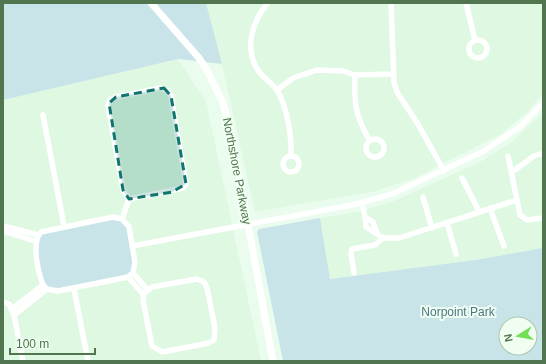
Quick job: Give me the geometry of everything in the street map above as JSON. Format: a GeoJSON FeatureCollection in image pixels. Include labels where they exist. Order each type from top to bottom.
{"type":"FeatureCollection","features":[{"type":"Feature","properties":{"kind":"street","name":"Northshore Parkway"},"geometry":{"type":"LineString","coordinates":[[151,3],[199,58],[216,87],[222,103],[230,132],[273,361]]}},
{"type":"Feature","properties":{"kind":"street"},"geometry":{"type":"LineString","coordinates":[[391,3],[393,74],[397,92],[418,124],[444,171]]}},
{"type":"Feature","properties":{"kind":"street"},"geometry":{"type":"LineString","coordinates":[[466,3],[475,40]]}},
{"type":"Feature","properties":{"kind":"street"},"geometry":{"type":"LineString","coordinates":[[267,4],[253,27],[251,43],[252,52],[257,69],[277,90],[284,109],[289,131],[291,156]]}},
{"type":"Feature","properties":{"kind":"street"},"geometry":{"type":"LineString","coordinates":[[277,90],[293,78],[317,70],[343,71],[355,75],[393,74]]}},
{"type":"Feature","properties":{"kind":"street"},"geometry":{"type":"LineString","coordinates":[[355,75],[355,106],[357,117],[370,141]]}},
{"type":"Feature","properties":{"kind":"street"},"geometry":{"type":"LineString","coordinates":[[164,88],[171,96],[186,184],[183,188],[172,192],[129,199],[123,190],[108,105],[110,100],[116,97],[164,88]]}},
{"type":"Feature","properties":{"kind":"street"},"geometry":{"type":"LineString","coordinates":[[132,246],[362,203],[392,194],[484,151],[510,135],[528,121],[543,104]]}},
{"type":"Feature","properties":{"kind":"street"},"geometry":{"type":"LineString","coordinates":[[43,115],[64,226]]}},
{"type":"Feature","properties":{"kind":"street"},"geometry":{"type":"LineString","coordinates":[[512,172],[534,156],[543,153]]}},
{"type":"Feature","properties":{"kind":"street"},"geometry":{"type":"LineString","coordinates":[[508,156],[518,208],[523,218],[527,220],[543,218]]}},
{"type":"Feature","properties":{"kind":"street"},"geometry":{"type":"LineString","coordinates":[[462,178],[479,211]]}},
{"type":"Feature","properties":{"kind":"street"},"geometry":{"type":"LineString","coordinates":[[423,198],[432,228]]}},
{"type":"Feature","properties":{"kind":"street"},"geometry":{"type":"LineString","coordinates":[[122,219],[129,199]]}},
{"type":"Feature","properties":{"kind":"street"},"geometry":{"type":"LineString","coordinates":[[354,273],[350,253],[352,249],[375,245],[383,238],[406,237],[479,211],[517,200]]}},
{"type":"Feature","properties":{"kind":"street"},"geometry":{"type":"LineString","coordinates":[[362,203],[364,217],[374,222],[377,233],[383,238]]}},
{"type":"Feature","properties":{"kind":"street"},"geometry":{"type":"LineString","coordinates":[[490,208],[504,246]]}},
{"type":"Feature","properties":{"kind":"street"},"geometry":{"type":"LineString","coordinates":[[37,238],[45,230],[113,217],[122,219],[129,228],[135,262],[130,275]]}},
{"type":"Feature","properties":{"kind":"street"},"geometry":{"type":"LineString","coordinates":[[447,222],[456,254]]}},
{"type":"Feature","properties":{"kind":"street"},"geometry":{"type":"LineString","coordinates":[[3,226],[37,238]]}},
{"type":"Feature","properties":{"kind":"street"},"geometry":{"type":"LineString","coordinates":[[3,232],[37,238]]}},
{"type":"Feature","properties":{"kind":"street"},"geometry":{"type":"LineString","coordinates":[[37,238],[45,287]]}},
{"type":"Feature","properties":{"kind":"street"},"geometry":{"type":"LineString","coordinates":[[45,287],[58,291],[74,289],[130,275]]}},
{"type":"Feature","properties":{"kind":"street"},"geometry":{"type":"LineString","coordinates":[[130,275],[145,292],[151,343],[155,349],[162,352],[209,343],[214,340],[214,328],[207,288],[203,281],[197,279],[152,287],[145,292]]}},
{"type":"Feature","properties":{"kind":"street"},"geometry":{"type":"LineString","coordinates":[[12,309],[45,287]]}},
{"type":"Feature","properties":{"kind":"street"},"geometry":{"type":"LineString","coordinates":[[14,315],[45,287]]}},
{"type":"Feature","properties":{"kind":"street"},"geometry":{"type":"LineString","coordinates":[[74,289],[88,361]]}},
{"type":"Feature","properties":{"kind":"street"},"geometry":{"type":"LineString","coordinates":[[3,302],[8,303],[12,309],[23,361]]}},
{"type":"Feature","properties":{"kind":"highlighted area"},"geometry":{"type":"Polygon","coordinates":[[[164,88],[171,96],[186,184],[172,192],[129,199],[123,190],[109,103],[116,97],[164,88]]]}},
{"type":"Feature","properties":{"kind":"shaded area"},"geometry":{"type":"Polygon","coordinates":[[[206,3],[543,3],[543,93],[526,113],[501,134],[412,179],[372,192],[255,212],[222,64],[206,3]]]}},
{"type":"Feature","properties":{"kind":"shaded area"},"geometry":{"type":"Polygon","coordinates":[[[178,59],[206,102],[261,361],[3,361],[3,100],[178,59]]]}},
{"type":"Feature","properties":{"kind":"shaded area"},"geometry":{"type":"Polygon","coordinates":[[[543,113],[543,248],[475,260],[330,279],[320,218],[358,212],[392,202],[480,162],[512,142],[543,113]]]}},
{"type":"Feature","properties":{"kind":"green space"},"geometry":{"type":"Polygon","coordinates":[[[3,3],[206,3],[222,64],[178,59],[3,100],[3,3]]]}},
{"type":"Feature","properties":{"kind":"green space"},"geometry":{"type":"Polygon","coordinates":[[[113,217],[122,219],[129,227],[135,262],[128,277],[58,291],[43,285],[35,246],[38,235],[113,217]]]}},
{"type":"Feature","properties":{"kind":"green space","name":"Norpoint Park"},"geometry":{"type":"Polygon","coordinates":[[[320,218],[330,279],[475,260],[543,248],[543,361],[283,361],[257,232],[259,229],[320,218]]]}}]}
